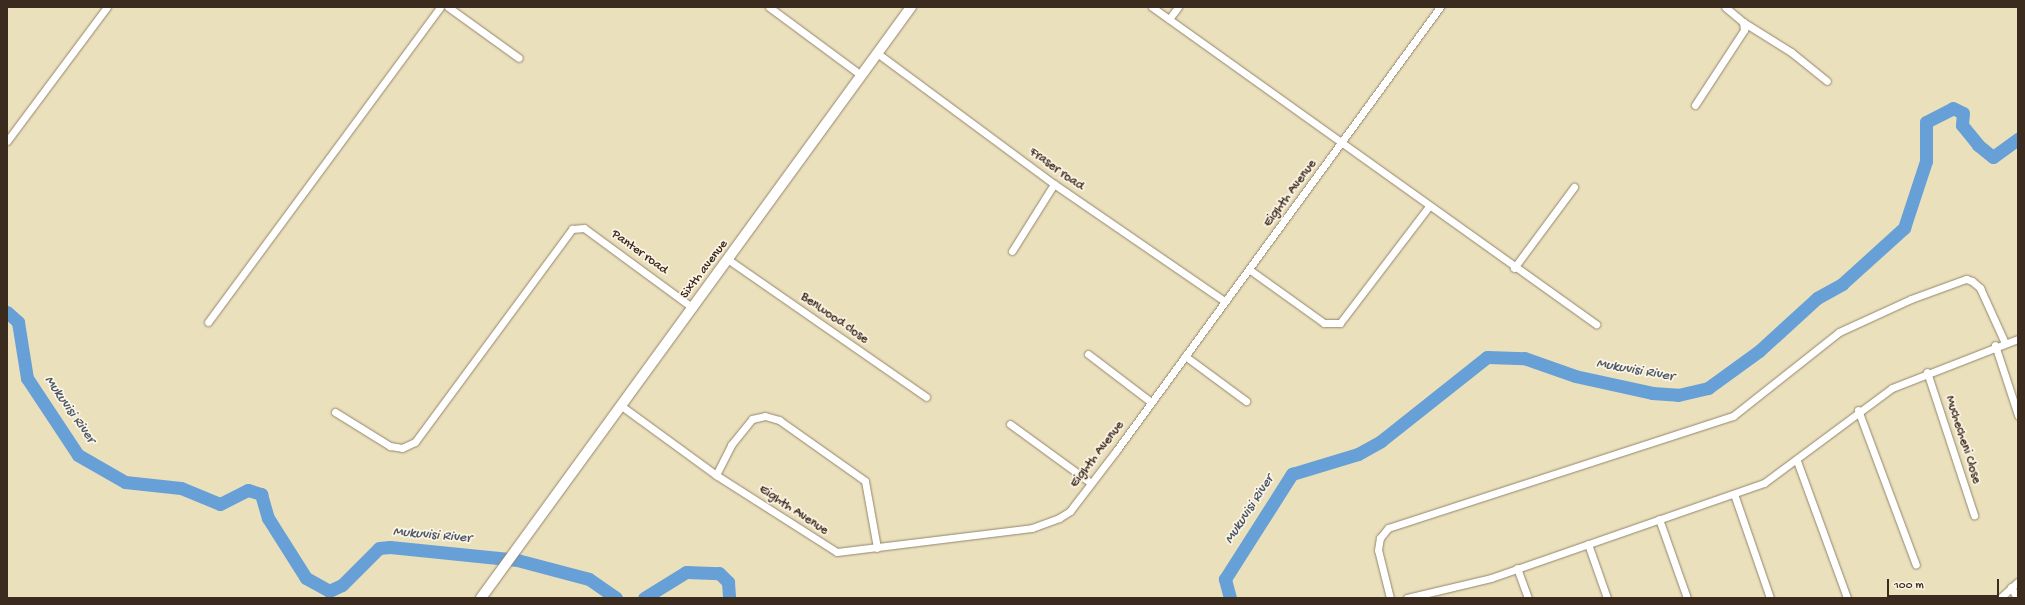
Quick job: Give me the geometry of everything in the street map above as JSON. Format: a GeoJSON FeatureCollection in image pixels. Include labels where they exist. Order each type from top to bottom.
{"type":"FeatureCollection","features":[{"type":"Feature","properties":{"kind":"street"},"geometry":{"type":"LineString","coordinates":[[7,141],[107,7]]}},
{"type":"Feature","properties":{"kind":"street"},"geometry":{"type":"LineString","coordinates":[[208,322],[440,7]]}},
{"type":"Feature","properties":{"kind":"street"},"geometry":{"type":"LineString","coordinates":[[448,7],[519,58]]}},
{"type":"Feature","properties":{"kind":"street"},"geometry":{"type":"LineString","coordinates":[[769,7],[861,75]]}},
{"type":"Feature","properties":{"kind":"street","name":"Sixth avenue"},"geometry":{"type":"LineString","coordinates":[[481,598],[620,405],[729,260],[910,7]]}},
{"type":"Feature","properties":{"kind":"street"},"geometry":{"type":"LineString","coordinates":[[1152,7],[1514,268],[1596,324]]}},
{"type":"Feature","properties":{"kind":"street"},"geometry":{"type":"LineString","coordinates":[[1169,19],[1178,7]]}},
{"type":"Feature","properties":{"kind":"street","name":"Eighth Avenue"},"geometry":{"type":"LineString","coordinates":[[620,405],[716,475],[832,550],[846,553],[1032,528],[1070,512],[1224,301],[1250,270],[1440,7]]}},
{"type":"Feature","properties":{"kind":"street"},"geometry":{"type":"LineString","coordinates":[[1725,7],[1743,22],[1791,52],[1827,81]]}},
{"type":"Feature","properties":{"kind":"street"},"geometry":{"type":"LineString","coordinates":[[1695,105],[1728,59],[1744,30],[1743,22]]}},
{"type":"Feature","properties":{"kind":"street","name":"Fraser road"},"geometry":{"type":"LineString","coordinates":[[877,53],[1054,184],[1224,301]]}},
{"type":"Feature","properties":{"kind":"street"},"geometry":{"type":"LineString","coordinates":[[1012,251],[1054,184]]}},
{"type":"Feature","properties":{"kind":"street"},"geometry":{"type":"LineString","coordinates":[[1514,268],[1574,187]]}},
{"type":"Feature","properties":{"kind":"street"},"geometry":{"type":"LineString","coordinates":[[1250,270],[1324,323],[1340,323],[1429,206]]}},
{"type":"Feature","properties":{"kind":"street","name":"Panter road"},"geometry":{"type":"LineString","coordinates":[[335,412],[390,446],[402,448],[415,442],[568,232],[584,228],[693,308]]}},
{"type":"Feature","properties":{"kind":"street","name":"Benwood close"},"geometry":{"type":"LineString","coordinates":[[729,260],[926,397]]}},
{"type":"Feature","properties":{"kind":"street"},"geometry":{"type":"LineString","coordinates":[[1390,598],[1378,550],[1380,538],[1388,528],[1733,416],[1839,332],[1911,299],[1966,279],[1972,281],[1980,288],[2004,341]]}},
{"type":"Feature","properties":{"kind":"street"},"geometry":{"type":"LineString","coordinates":[[1408,598],[1426,596],[1517,568],[1734,494],[1776,476],[1797,461],[1858,410],[1892,388],[1927,372],[2004,341],[2018,338]]}},
{"type":"Feature","properties":{"kind":"street"},"geometry":{"type":"LineString","coordinates":[[1995,345],[2018,415]]}},
{"type":"Feature","properties":{"kind":"street"},"geometry":{"type":"LineString","coordinates":[[1088,354],[1151,402]]}},
{"type":"Feature","properties":{"kind":"street"},"geometry":{"type":"LineString","coordinates":[[1185,356],[1246,401]]}},
{"type":"Feature","properties":{"kind":"street","name":"Muchecheni Close"},"geometry":{"type":"LineString","coordinates":[[1927,372],[1974,515]]}},
{"type":"Feature","properties":{"kind":"street"},"geometry":{"type":"LineString","coordinates":[[1858,410],[1916,566]]}},
{"type":"Feature","properties":{"kind":"street"},"geometry":{"type":"LineString","coordinates":[[716,475],[731,445],[752,419],[765,416],[779,420],[865,481],[877,548]]}},
{"type":"Feature","properties":{"kind":"street"},"geometry":{"type":"LineString","coordinates":[[1010,424],[1091,483]]}},
{"type":"Feature","properties":{"kind":"street"},"geometry":{"type":"LineString","coordinates":[[1797,461],[1847,598]]}},
{"type":"Feature","properties":{"kind":"street"},"geometry":{"type":"LineString","coordinates":[[1734,494],[1770,598]]}},
{"type":"Feature","properties":{"kind":"street"},"geometry":{"type":"LineString","coordinates":[[1659,519],[1687,598]]}},
{"type":"Feature","properties":{"kind":"street"},"geometry":{"type":"LineString","coordinates":[[1588,544],[1607,598]]}},
{"type":"Feature","properties":{"kind":"street"},"geometry":{"type":"LineString","coordinates":[[1517,568],[1528,598]]}},
{"type":"Feature","properties":{"kind":"street"},"geometry":{"type":"LineString","coordinates":[[2000,598],[2018,582]]}},
{"type":"Feature","properties":{"kind":"street"},"geometry":{"type":"LineString","coordinates":[[2011,587],[2017,598]]}},
{"type":"Feature","properties":{"kind":"waterway","name":"Mukuvisi River"},"geometry":{"type":"LineString","coordinates":[[1230,598],[1225,579],[1292,474],[1358,454],[1381,441],[1487,357],[1524,358],[1575,376],[1652,393],[1678,395],[1708,388],[1759,351],[1817,298],[1842,284],[1904,228],[1926,161],[1926,122],[1953,108],[1963,113],[1962,125],[1978,145],[1993,157],[2018,139]]}},
{"type":"Feature","properties":{"kind":"waterway","name":"Mukuvisi River"},"geometry":{"type":"LineString","coordinates":[[7,312],[18,322],[27,378],[78,455],[125,482],[181,488],[220,504],[248,490],[261,494],[268,518],[306,578],[329,591],[342,585],[379,548],[390,547],[517,560],[589,579],[616,598]]}},
{"type":"Feature","properties":{"kind":"waterway","name":"Mukuvisi River"},"geometry":{"type":"LineString","coordinates":[[644,598],[686,572],[719,573],[728,582],[729,598]]}}]}
